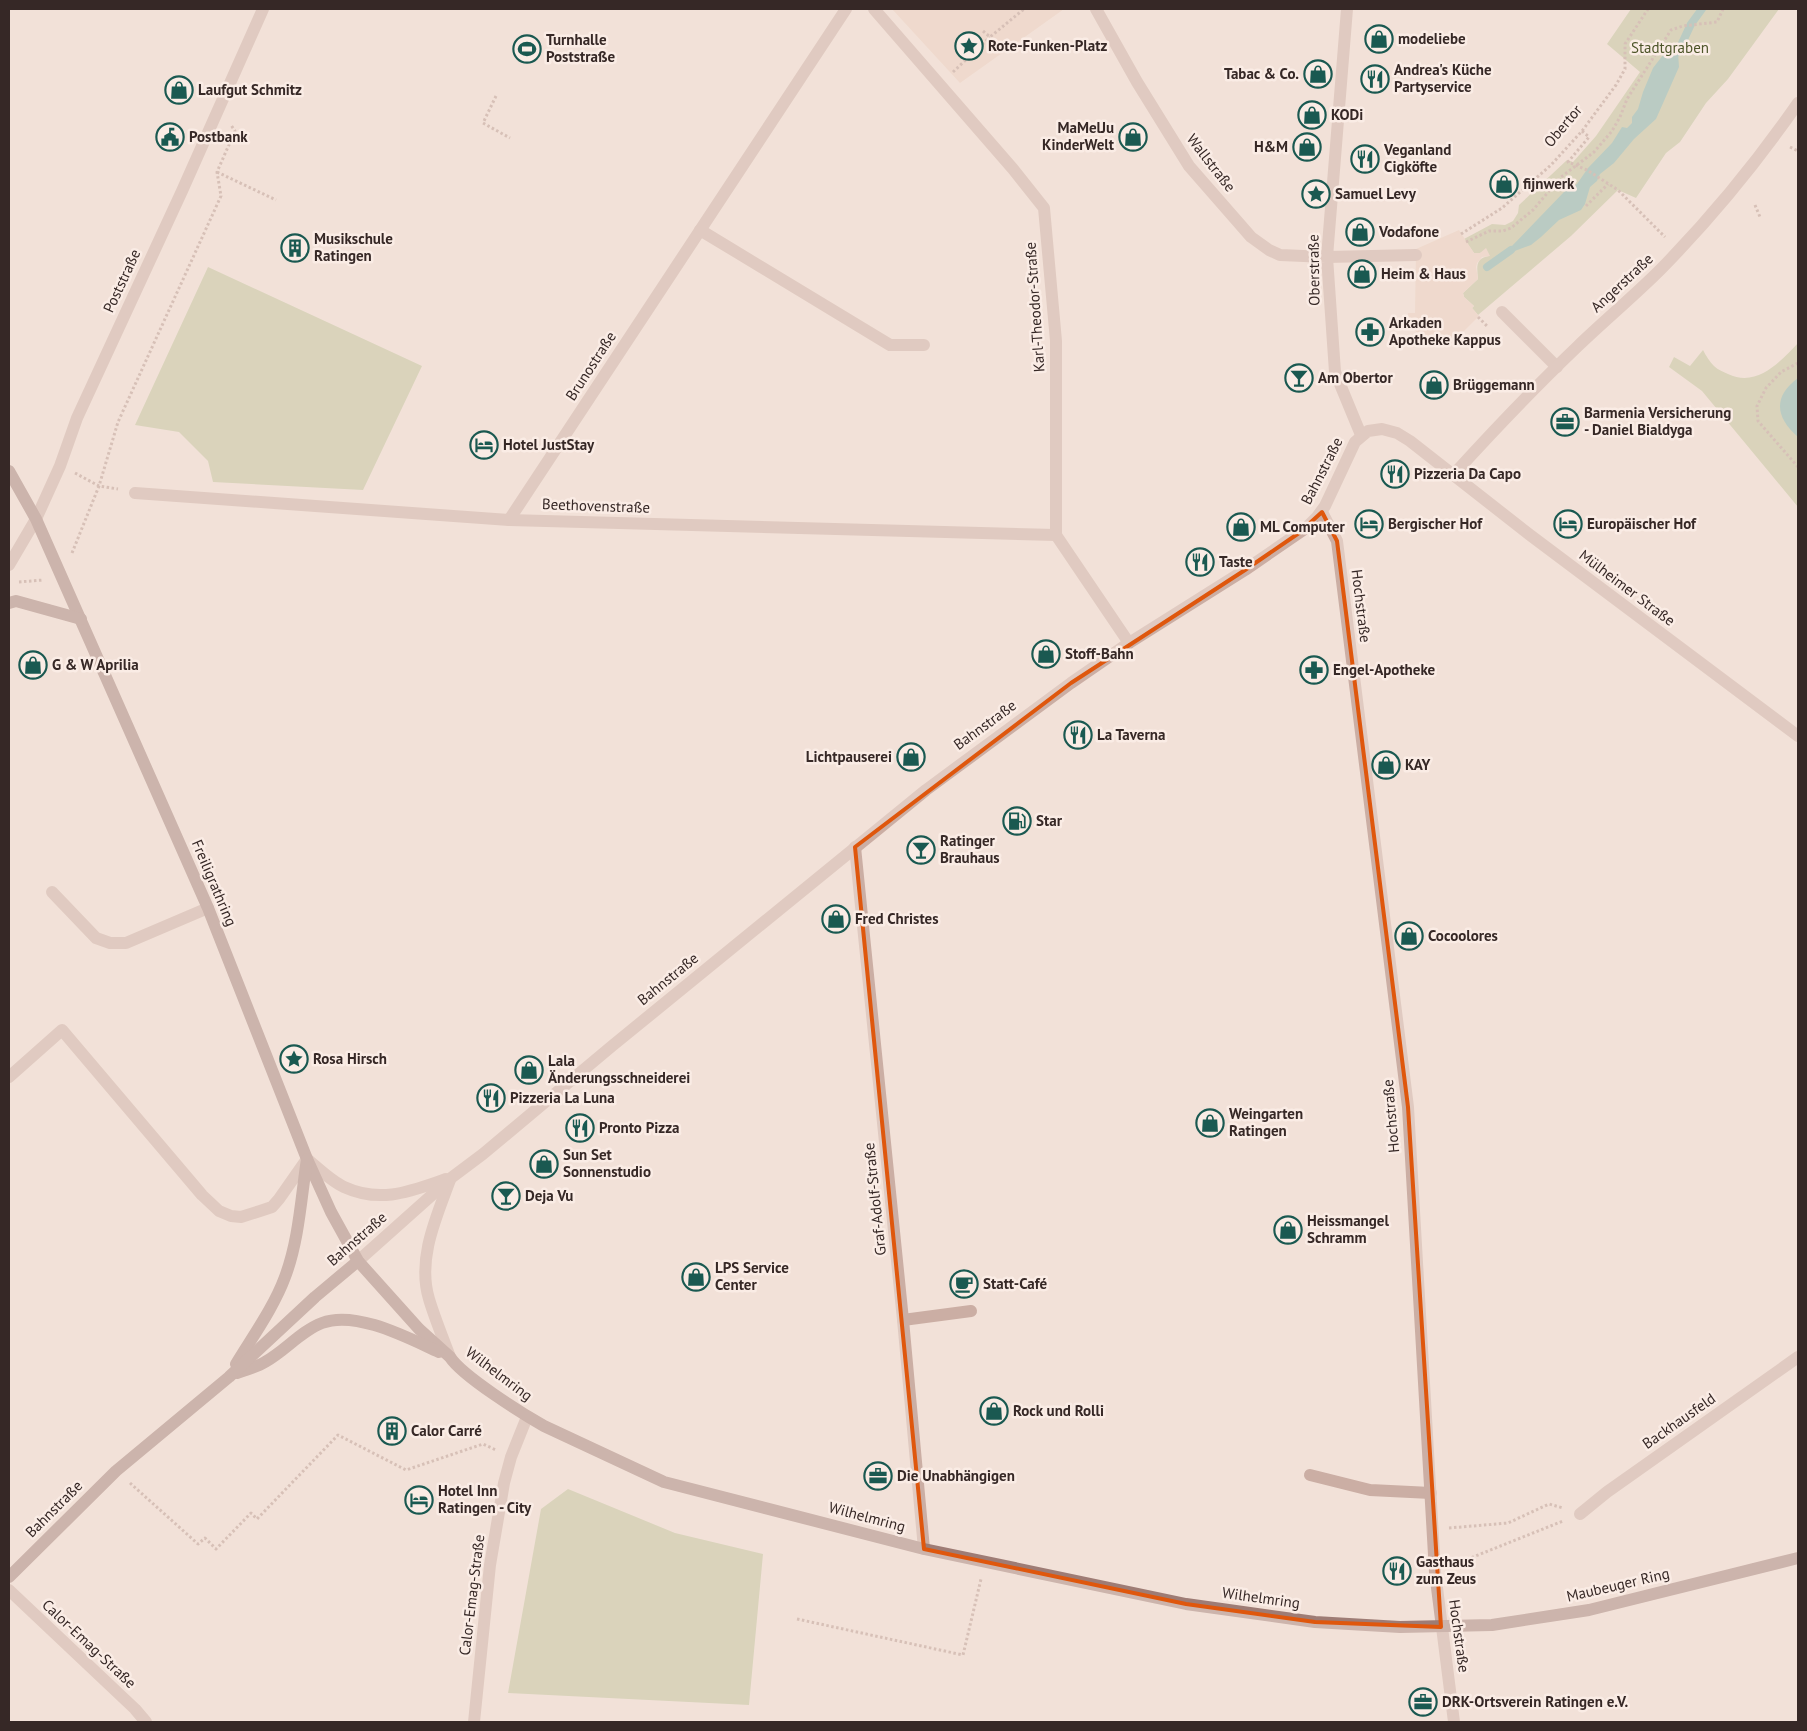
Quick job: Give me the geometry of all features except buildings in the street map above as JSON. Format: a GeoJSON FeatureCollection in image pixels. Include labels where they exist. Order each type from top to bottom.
{"type":"FeatureCollection","features":[{"type":"Feature","properties":{"kind":"main road","name":"Freiligrathring"},"geometry":{"type":"LineString","coordinates":[[9,471],[36,519],[81,620],[208,908],[307,1159],[331,1212],[358,1261]]}},
{"type":"Feature","properties":{"kind":"main road"},"geometry":{"type":"LineString","coordinates":[[9,603],[16,601],[81,620]]}},
{"type":"Feature","properties":{"kind":"main road"},"geometry":{"type":"LineString","coordinates":[[229,1376],[272,1304],[285,1277],[293,1247],[307,1159]]}},
{"type":"Feature","properties":{"kind":"main road","name":"Wilhelmring"},"geometry":{"type":"LineString","coordinates":[[358,1261],[419,1329],[476,1380],[544,1426],[664,1482],[924,1548],[1186,1604],[1315,1622],[1400,1627],[1441,1627]]}},
{"type":"Feature","properties":{"kind":"main road","name":"Bahnstraße"},"geometry":{"type":"LineString","coordinates":[[9,1576],[116,1471],[229,1376],[315,1297],[358,1261]]}},
{"type":"Feature","properties":{"kind":"main road"},"geometry":{"type":"LineString","coordinates":[[229,1376],[265,1362],[322,1323],[338,1319],[366,1323],[395,1332],[450,1357]]}},
{"type":"Feature","properties":{"kind":"main road","name":"Maubeuger Ring"},"geometry":{"type":"LineString","coordinates":[[1441,1627],[1492,1625],[1589,1610],[1798,1558]]}},
{"type":"Feature","properties":{"kind":"street","name":"Poststraße"},"geometry":{"type":"LineString","coordinates":[[9,566],[36,519],[60,466],[76,418],[263,9]]}},
{"type":"Feature","properties":{"kind":"street","name":"Brunostraße"},"geometry":{"type":"LineString","coordinates":[[509,520],[846,9]]}},
{"type":"Feature","properties":{"kind":"street","name":"Karl-Theodor-Straße"},"geometry":{"type":"LineString","coordinates":[[874,9],[1013,169],[1044,208],[1056,341],[1056,535]]}},
{"type":"Feature","properties":{"kind":"street","name":"Wallstraße"},"geometry":{"type":"LineString","coordinates":[[1096,9],[1137,82],[1189,166],[1251,237],[1269,250],[1280,255],[1327,257]]}},
{"type":"Feature","properties":{"kind":"street","name":"Oberstraße"},"geometry":{"type":"LineString","coordinates":[[1348,9],[1327,257],[1335,372],[1361,435]]}},
{"type":"Feature","properties":{"kind":"street","name":"Angerstraße"},"geometry":{"type":"LineString","coordinates":[[1454,474],[1517,405],[1679,250],[1773,139],[1798,103]]}},
{"type":"Feature","properties":{"kind":"street"},"geometry":{"type":"LineString","coordinates":[[700,230],[890,345],[924,345]]}},
{"type":"Feature","properties":{"kind":"street"},"geometry":{"type":"LineString","coordinates":[[1327,257],[1416,255]]}},
{"type":"Feature","properties":{"kind":"street"},"geometry":{"type":"LineString","coordinates":[[1502,312],[1557,367]]}},
{"type":"Feature","properties":{"kind":"street","name":"Mülheimer Straße"},"geometry":{"type":"LineString","coordinates":[[1361,435],[1372,430],[1387,430],[1405,437],[1428,453],[1530,536],[1798,736]]}},
{"type":"Feature","properties":{"kind":"street","name":"Bahnstraße"},"geometry":{"type":"LineString","coordinates":[[358,1261],[451,1178],[483,1154],[612,1046],[926,790],[1071,683],[1253,565],[1313,522],[1329,500],[1352,448],[1361,435]]}},
{"type":"Feature","properties":{"kind":"street","name":"Beethovenstraße"},"geometry":{"type":"LineString","coordinates":[[136,493],[509,520],[1056,535]]}},
{"type":"Feature","properties":{"kind":"street","name":"Hochstraße"},"geometry":{"type":"LineString","coordinates":[[1322,512],[1337,541],[1408,1107],[1435,1572],[1454,1722]]}},
{"type":"Feature","properties":{"kind":"street"},"geometry":{"type":"LineString","coordinates":[[1056,535],[1130,644]]}},
{"type":"Feature","properties":{"kind":"street","name":"Graf-Adolf-Straße"},"geometry":{"type":"LineString","coordinates":[[855,847],[924,1548]]}},
{"type":"Feature","properties":{"kind":"street"},"geometry":{"type":"LineString","coordinates":[[52,892],[96,938],[110,943],[126,943],[208,908]]}},
{"type":"Feature","properties":{"kind":"street"},"geometry":{"type":"LineString","coordinates":[[9,1077],[62,1030],[202,1196],[219,1211],[231,1216],[242,1217],[272,1207],[307,1159],[343,1187],[360,1193],[397,1195],[451,1178]]}},
{"type":"Feature","properties":{"kind":"street"},"geometry":{"type":"LineString","coordinates":[[450,1357],[429,1297],[425,1268],[431,1234],[451,1178]]}},
{"type":"Feature","properties":{"kind":"street"},"geometry":{"type":"LineString","coordinates":[[903,1320],[971,1311]]}},
{"type":"Feature","properties":{"kind":"street","name":"Backhausfeld"},"geometry":{"type":"LineString","coordinates":[[1580,1514],[1607,1492],[1798,1357]]}},
{"type":"Feature","properties":{"kind":"street","name":"Calor-Emag-Straße"},"geometry":{"type":"LineString","coordinates":[[474,1722],[490,1565],[504,1483],[511,1457],[527,1416]]}},
{"type":"Feature","properties":{"kind":"street"},"geometry":{"type":"LineString","coordinates":[[1310,1475],[1370,1490],[1431,1494]]}},
{"type":"Feature","properties":{"kind":"street","name":"Calor-Emag-Straße"},"geometry":{"type":"LineString","coordinates":[[9,1590],[135,1709],[146,1722]]}},
{"type":"Feature","properties":{"kind":"path"},"geometry":{"type":"LineString","coordinates":[[960,65],[1024,9]]}},
{"type":"Feature","properties":{"kind":"path","name":"Obertor"},"geometry":{"type":"LineString","coordinates":[[1461,234],[1502,208],[1551,165],[1582,131],[1616,85],[1625,69],[1625,44],[1648,9]]}},
{"type":"Feature","properties":{"kind":"path"},"geometry":{"type":"LineString","coordinates":[[1466,242],[1489,232],[1511,228],[1533,210],[1562,177],[1594,152],[1612,131],[1620,117],[1623,106],[1671,30],[1683,26],[1717,22],[1723,9]]}},
{"type":"Feature","properties":{"kind":"path"},"geometry":{"type":"LineString","coordinates":[[983,31],[990,37]]}},
{"type":"Feature","properties":{"kind":"path"},"geometry":{"type":"LineString","coordinates":[[496,96],[483,123],[510,138]]}},
{"type":"Feature","properties":{"kind":"path"},"geometry":{"type":"LineString","coordinates":[[18,582],[62,578],[99,486],[118,422],[222,196],[217,172],[235,131],[218,109]]}},
{"type":"Feature","properties":{"kind":"path"},"geometry":{"type":"LineString","coordinates":[[1582,131],[1589,137],[1568,162],[1587,170],[1618,190],[1679,250]]}},
{"type":"Feature","properties":{"kind":"path"},"geometry":{"type":"LineString","coordinates":[[217,172],[276,200]]}},
{"type":"Feature","properties":{"kind":"path"},"geometry":{"type":"LineString","coordinates":[[1586,206],[1608,184]]}},
{"type":"Feature","properties":{"kind":"path"},"geometry":{"type":"LineString","coordinates":[[1755,205],[1760,217]]}},
{"type":"Feature","properties":{"kind":"path"},"geometry":{"type":"LineString","coordinates":[[1798,363],[1781,372],[1766,388],[1758,406],[1758,421],[1798,467]]}},
{"type":"Feature","properties":{"kind":"path"},"geometry":{"type":"LineString","coordinates":[[60,466],[99,486],[136,493]]}},
{"type":"Feature","properties":{"kind":"path"},"geometry":{"type":"LineString","coordinates":[[116,1471],[198,1544],[205,1538],[216,1549],[251,1513],[257,1519],[338,1435],[406,1470],[483,1444],[511,1457]]}},
{"type":"Feature","properties":{"kind":"path"},"geometry":{"type":"LineString","coordinates":[[1434,1530],[1508,1523],[1549,1504],[1580,1514]]}},
{"type":"Feature","properties":{"kind":"path"},"geometry":{"type":"LineString","coordinates":[[1435,1572],[1580,1514]]}},
{"type":"Feature","properties":{"kind":"path"},"geometry":{"type":"LineString","coordinates":[[797,1619],[963,1655],[986,1562]]}},
{"type":"Feature","properties":{"kind":"highlighted area"},"geometry":{"type":"Polygon","coordinates":[[[1322,512],[1337,541],[1408,1107],[1441,1627],[1315,1622],[1186,1604],[924,1549],[855,847],[1071,683],[1245,570],[1299,533],[1322,512]]]}},
{"type":"Feature","properties":{"kind":"green space","name":"Stadtgraben"},"geometry":{"type":"Polygon","coordinates":[[[1631,9],[1779,9],[1728,79],[1706,103],[1680,142],[1666,153],[1636,198],[1618,190],[1571,236],[1478,315],[1472,308],[1474,306],[1464,297],[1463,293],[1478,279],[1477,267],[1479,261],[1489,256],[1484,251],[1474,253],[1464,239],[1492,224],[1505,225],[1513,221],[1518,213],[1519,205],[1567,160],[1573,162],[1596,136],[1640,72],[1607,44],[1631,9]]]}},
{"type":"Feature","properties":{"kind":"green space"},"geometry":{"type":"Polygon","coordinates":[[[208,267],[422,366],[363,490],[213,482],[208,461],[179,432],[135,425],[208,267]]]}},
{"type":"Feature","properties":{"kind":"green space"},"geometry":{"type":"Polygon","coordinates":[[[1798,343],[1798,507],[1702,391],[1669,367],[1674,357],[1690,366],[1703,350],[1717,369],[1728,374],[1749,378],[1767,371],[1776,365],[1798,343]]]}},
{"type":"Feature","properties":{"kind":"green space"},"geometry":{"type":"Polygon","coordinates":[[[568,1489],[675,1533],[763,1554],[749,1705],[508,1693],[541,1509],[568,1489]]]}},
{"type":"Feature","properties":{"kind":"shaded area","name":"Rote-Funken-Platz"},"geometry":{"type":"Polygon","coordinates":[[[892,9],[1064,9],[960,83],[892,9]]]}},
{"type":"Feature","properties":{"kind":"shaded area"},"geometry":{"type":"Polygon","coordinates":[[[1459,230],[1474,253],[1480,253],[1486,248],[1490,256],[1482,257],[1477,263],[1478,279],[1463,293],[1464,297],[1474,306],[1472,308],[1479,316],[1452,343],[1426,342],[1408,323],[1408,313],[1415,313],[1416,249],[1459,230]]]}},
{"type":"Feature","properties":{"kind":"water","name":"Stadtgraben"},"geometry":{"type":"Polygon","coordinates":[[[1667,50],[1678,52],[1679,67],[1656,119],[1634,139],[1614,163],[1600,174],[1597,181],[1590,187],[1585,204],[1581,210],[1559,220],[1531,245],[1512,252],[1510,248],[1564,192],[1577,184],[1588,168],[1612,143],[1622,127],[1627,128],[1632,123],[1632,117],[1638,109],[1653,68],[1667,50]]]}},
{"type":"Feature","properties":{"kind":"water"},"geometry":{"type":"Polygon","coordinates":[[[1798,378],[1798,437],[1785,422],[1780,408],[1784,393],[1798,378]]]}},
{"type":"Feature","properties":{"kind":"waterway"},"geometry":{"type":"LineString","coordinates":[[1678,52],[1691,24],[1702,9]]}},
{"type":"Feature","properties":{"kind":"waterway","name":"Stadtgraben"},"geometry":{"type":"LineString","coordinates":[[1487,267],[1511,250]]}},
{"type":"Feature","properties":{"kind":"place","name":"modeliebe"},"geometry":{"type":"Point","coordinates":[1379,39]}},
{"type":"Feature","properties":{"kind":"place","name":"Rote-Funken-Platz"},"geometry":{"type":"Point","coordinates":[969,46]}},
{"type":"Feature","properties":{"kind":"place","name":"Turnhalle Poststraße"},"geometry":{"type":"Point","coordinates":[527,49]}},
{"type":"Feature","properties":{"kind":"place","name":"Tabac & Co."},"geometry":{"type":"Point","coordinates":[1318,74]}},
{"type":"Feature","properties":{"kind":"place","name":"Andrea's Küche Partyservice"},"geometry":{"type":"Point","coordinates":[1375,79]}},
{"type":"Feature","properties":{"kind":"place","name":"Laufgut Schmitz"},"geometry":{"type":"Point","coordinates":[179,90]}},
{"type":"Feature","properties":{"kind":"place","name":"KODi"},"geometry":{"type":"Point","coordinates":[1312,115]}},
{"type":"Feature","properties":{"kind":"place","name":"Postbank"},"geometry":{"type":"Point","coordinates":[170,137]}},
{"type":"Feature","properties":{"kind":"place","name":"MaMelJu KinderWelt"},"geometry":{"type":"Point","coordinates":[1133,137]}},
{"type":"Feature","properties":{"kind":"place","name":"H&M"},"geometry":{"type":"Point","coordinates":[1307,147]}},
{"type":"Feature","properties":{"kind":"place","name":"Veganland Cigköfte"},"geometry":{"type":"Point","coordinates":[1365,159]}},
{"type":"Feature","properties":{"kind":"place","name":"fijnwerk"},"geometry":{"type":"Point","coordinates":[1504,184]}},
{"type":"Feature","properties":{"kind":"place","name":"Samuel Levy"},"geometry":{"type":"Point","coordinates":[1316,194]}},
{"type":"Feature","properties":{"kind":"place","name":"Vodafone"},"geometry":{"type":"Point","coordinates":[1360,232]}},
{"type":"Feature","properties":{"kind":"place","name":"Musikschule Ratingen"},"geometry":{"type":"Point","coordinates":[295,248]}},
{"type":"Feature","properties":{"kind":"place","name":"Heim & Haus"},"geometry":{"type":"Point","coordinates":[1362,274]}},
{"type":"Feature","properties":{"kind":"place","name":"Arkaden Apotheke Kappus"},"geometry":{"type":"Point","coordinates":[1370,332]}},
{"type":"Feature","properties":{"kind":"place","name":"Am Obertor"},"geometry":{"type":"Point","coordinates":[1299,378]}},
{"type":"Feature","properties":{"kind":"place","name":"Brüggemann"},"geometry":{"type":"Point","coordinates":[1434,385]}},
{"type":"Feature","properties":{"kind":"place","name":"Barmenia Versicherung - Daniel Bialdyga"},"geometry":{"type":"Point","coordinates":[1565,422]}},
{"type":"Feature","properties":{"kind":"place","name":"Hotel JustStay"},"geometry":{"type":"Point","coordinates":[484,445]}},
{"type":"Feature","properties":{"kind":"place","name":"Pizzeria Da Capo"},"geometry":{"type":"Point","coordinates":[1395,474]}},
{"type":"Feature","properties":{"kind":"place","name":"Bergischer Hof"},"geometry":{"type":"Point","coordinates":[1369,524]}},
{"type":"Feature","properties":{"kind":"place","name":"Europäischer Hof"},"geometry":{"type":"Point","coordinates":[1568,524]}},
{"type":"Feature","properties":{"kind":"place","name":"ML Computer"},"geometry":{"type":"Point","coordinates":[1241,527]}},
{"type":"Feature","properties":{"kind":"place","name":"Taste"},"geometry":{"type":"Point","coordinates":[1200,562]}},
{"type":"Feature","properties":{"kind":"place","name":"Stoff-Bahn"},"geometry":{"type":"Point","coordinates":[1046,654]}},
{"type":"Feature","properties":{"kind":"place","name":"G & W Aprilia"},"geometry":{"type":"Point","coordinates":[33,665]}},
{"type":"Feature","properties":{"kind":"place","name":"Engel-Apotheke"},"geometry":{"type":"Point","coordinates":[1314,670]}},
{"type":"Feature","properties":{"kind":"place","name":"La Taverna"},"geometry":{"type":"Point","coordinates":[1078,735]}},
{"type":"Feature","properties":{"kind":"place","name":"Lichtpauserei"},"geometry":{"type":"Point","coordinates":[911,757]}},
{"type":"Feature","properties":{"kind":"place","name":"KAY"},"geometry":{"type":"Point","coordinates":[1386,765]}},
{"type":"Feature","properties":{"kind":"place","name":"Star"},"geometry":{"type":"Point","coordinates":[1017,821]}},
{"type":"Feature","properties":{"kind":"place","name":"Ratinger Brauhaus"},"geometry":{"type":"Point","coordinates":[921,850]}},
{"type":"Feature","properties":{"kind":"place","name":"Fred Christes"},"geometry":{"type":"Point","coordinates":[836,919]}},
{"type":"Feature","properties":{"kind":"place","name":"Cocoolores"},"geometry":{"type":"Point","coordinates":[1409,936]}},
{"type":"Feature","properties":{"kind":"place","name":"Rosa Hirsch"},"geometry":{"type":"Point","coordinates":[294,1059]}},
{"type":"Feature","properties":{"kind":"place","name":"Lala Änderungsschneiderei"},"geometry":{"type":"Point","coordinates":[529,1070]}},
{"type":"Feature","properties":{"kind":"place","name":"Pizzeria La Luna"},"geometry":{"type":"Point","coordinates":[491,1098]}},
{"type":"Feature","properties":{"kind":"place","name":"Weingarten Ratingen"},"geometry":{"type":"Point","coordinates":[1210,1123]}},
{"type":"Feature","properties":{"kind":"place","name":"Pronto Pizza"},"geometry":{"type":"Point","coordinates":[580,1128]}},
{"type":"Feature","properties":{"kind":"place","name":"Sun Set Sonnenstudio"},"geometry":{"type":"Point","coordinates":[544,1164]}},
{"type":"Feature","properties":{"kind":"place","name":"Deja Vu"},"geometry":{"type":"Point","coordinates":[506,1196]}},
{"type":"Feature","properties":{"kind":"place","name":"Heissmangel Schramm"},"geometry":{"type":"Point","coordinates":[1288,1230]}},
{"type":"Feature","properties":{"kind":"place","name":"LPS Service Center"},"geometry":{"type":"Point","coordinates":[696,1277]}},
{"type":"Feature","properties":{"kind":"place","name":"Statt-Café"},"geometry":{"type":"Point","coordinates":[964,1284]}},
{"type":"Feature","properties":{"kind":"place","name":"Rock und Rolli"},"geometry":{"type":"Point","coordinates":[994,1411]}},
{"type":"Feature","properties":{"kind":"place","name":"Calor Carré"},"geometry":{"type":"Point","coordinates":[392,1431]}},
{"type":"Feature","properties":{"kind":"place","name":"Die Unabhängigen"},"geometry":{"type":"Point","coordinates":[878,1476]}},
{"type":"Feature","properties":{"kind":"place","name":"Hotel Inn Ratingen - City"},"geometry":{"type":"Point","coordinates":[419,1500]}},
{"type":"Feature","properties":{"kind":"place","name":"Gasthaus zum Zeus"},"geometry":{"type":"Point","coordinates":[1397,1571]}},
{"type":"Feature","properties":{"kind":"place","name":"DRK-Ortsverein Ratingen e.V."},"geometry":{"type":"Point","coordinates":[1423,1702]}}]}
